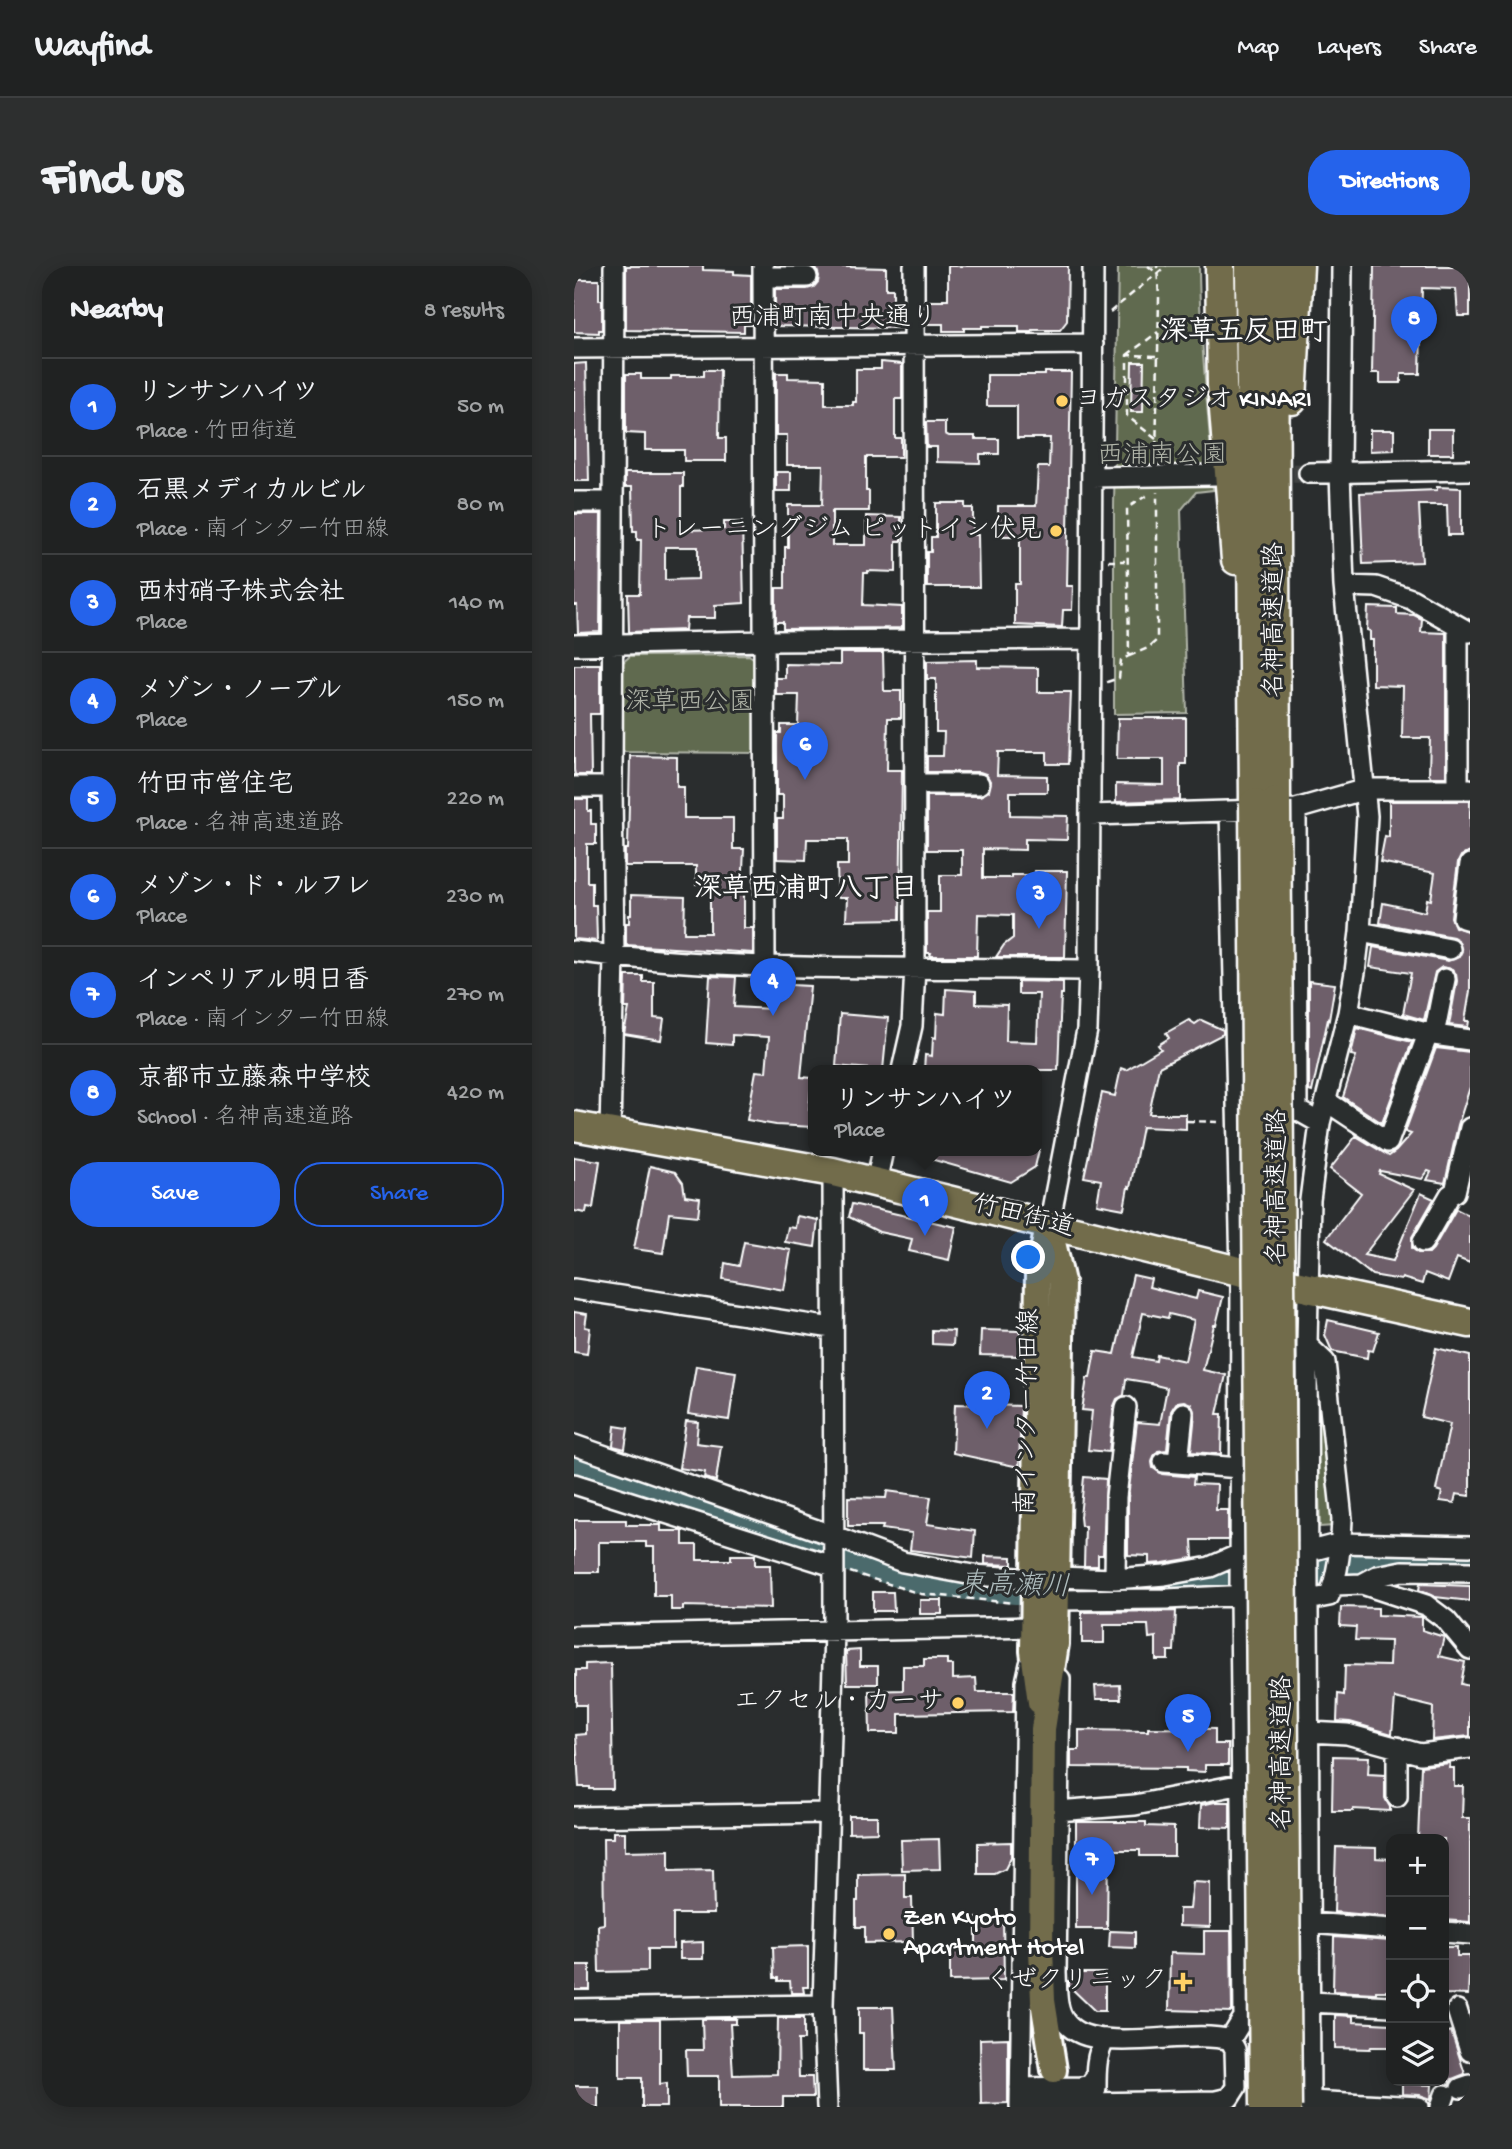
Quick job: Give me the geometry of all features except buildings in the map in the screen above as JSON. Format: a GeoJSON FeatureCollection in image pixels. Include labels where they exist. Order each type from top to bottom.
{"type":"FeatureCollection","features":[{"type":"Feature","properties":{"kind":"highway"},"geometry":{"type":"LineString","coordinates":[[1220,266],[1222,385],[1234,541],[1265,694]]}},
{"type":"Feature","properties":{"kind":"highway","name":"名神高速道路"},"geometry":{"type":"LineString","coordinates":[[1250,266],[1265,694]]}},
{"type":"Feature","properties":{"kind":"highway","name":"名神高速道路"},"geometry":{"type":"LineString","coordinates":[[1264,2107],[1264,806],[1274,266]]}},
{"type":"Feature","properties":{"kind":"highway"},"geometry":{"type":"LineString","coordinates":[[1265,694],[1299,266]]}},
{"type":"Feature","properties":{"kind":"highway","name":"名神高速道路"},"geometry":{"type":"LineString","coordinates":[[1264,806],[1304,2100]]}},
{"type":"Feature","properties":{"kind":"highway","name":"竹田街道"},"geometry":{"type":"LineString","coordinates":[[574,1126],[834,1172],[1308,1288],[1470,1323]]}},
{"type":"Feature","properties":{"kind":"main road","name":"南インター竹田線"},"geometry":{"type":"LineString","coordinates":[[1049,1225],[1062,1282],[1041,1641],[1042,1975],[1043,2001],[1054,2070]]}},
{"type":"Feature","properties":{"kind":"street"},"geometry":{"type":"LineString","coordinates":[[610,1132],[614,956],[614,266]]}},
{"type":"Feature","properties":{"kind":"street"},"geometry":{"type":"LineString","coordinates":[[903,1065],[912,1026],[915,967],[914,266]]}},
{"type":"Feature","properties":{"kind":"street"},"geometry":{"type":"LineString","coordinates":[[1049,1225],[1087,1030],[1093,266]]}},
{"type":"Feature","properties":{"kind":"street"},"geometry":{"type":"LineString","coordinates":[[1304,2100],[1310,2002],[1307,1345],[1310,1200],[1320,1123],[1348,1013],[1360,932],[1366,843],[1366,789],[1344,586],[1340,473],[1342,266]]}},
{"type":"Feature","properties":{"kind":"street"},"geometry":{"type":"LineString","coordinates":[[765,966],[763,272],[807,277]]}},
{"type":"Feature","properties":{"kind":"street","name":"西浦町南中央通り"},"geometry":{"type":"LineString","coordinates":[[574,348],[1093,344]]}},
{"type":"Feature","properties":{"kind":"street"},"geometry":{"type":"LineString","coordinates":[[1309,473],[1470,470]]}},
{"type":"Feature","properties":{"kind":"street"},"geometry":{"type":"LineString","coordinates":[[1092,477],[1216,475]]}},
{"type":"Feature","properties":{"kind":"street"},"geometry":{"type":"LineString","coordinates":[[574,502],[613,502]]}},
{"type":"Feature","properties":{"kind":"street"},"geometry":{"type":"LineString","coordinates":[[1090,814],[1264,806],[1366,789],[1464,789],[1464,629],[1411,599],[1376,587],[1344,586]]}},
{"type":"Feature","properties":{"kind":"street"},"geometry":{"type":"LineString","coordinates":[[574,645],[1091,639]]}},
{"type":"Feature","properties":{"kind":"street"},"geometry":{"type":"LineString","coordinates":[[915,784],[979,784]]}},
{"type":"Feature","properties":{"kind":"street"},"geometry":{"type":"LineString","coordinates":[[574,787],[612,787]]}},
{"type":"Feature","properties":{"kind":"street"},"geometry":{"type":"LineString","coordinates":[[1264,806],[1297,1110],[1320,1123]]}},
{"type":"Feature","properties":{"kind":"street"},"geometry":{"type":"LineString","coordinates":[[1230,2040],[1244,2017],[1240,1593],[1241,1271],[1264,806]]}},
{"type":"Feature","properties":{"kind":"street"},"geometry":{"type":"LineString","coordinates":[[1470,864],[1463,918],[1470,920]]}},
{"type":"Feature","properties":{"kind":"street"},"geometry":{"type":"LineString","coordinates":[[1360,932],[1450,950]]}},
{"type":"Feature","properties":{"kind":"street"},"geometry":{"type":"LineString","coordinates":[[574,951],[765,966],[1089,970]]}},
{"type":"Feature","properties":{"kind":"street"},"geometry":{"type":"LineString","coordinates":[[1326,1101],[1388,1142],[1431,1034],[1445,979]]}},
{"type":"Feature","properties":{"kind":"street"},"geometry":{"type":"LineString","coordinates":[[1348,1013],[1431,1034],[1470,1040]]}},
{"type":"Feature","properties":{"kind":"street"},"geometry":{"type":"LineString","coordinates":[[1423,1242],[1450,1195],[1463,1194],[1470,1128]]}},
{"type":"Feature","properties":{"kind":"street"},"geometry":{"type":"LineString","coordinates":[[876,1183],[882,1156]]}},
{"type":"Feature","properties":{"kind":"street"},"geometry":{"type":"LineString","coordinates":[[827,2107],[823,2005],[834,1631],[834,1172]]}},
{"type":"Feature","properties":{"kind":"street"},"geometry":{"type":"LineString","coordinates":[[574,1289],[832,1328]]}},
{"type":"Feature","properties":{"kind":"street"},"geometry":{"type":"LineString","coordinates":[[574,1445],[903,1562],[1043,1590],[1166,1588],[1329,1596],[1335,1582],[1342,1519],[1325,1362],[1307,1345]]}},
{"type":"Feature","properties":{"kind":"street"},"geometry":{"type":"LineString","coordinates":[[1115,1579],[1116,1497],[1126,1407]]}},
{"type":"Feature","properties":{"kind":"street"},"geometry":{"type":"LineString","coordinates":[[1188,1424],[1171,1462],[1240,1468]]}},
{"type":"Feature","properties":{"kind":"street"},"geometry":{"type":"LineString","coordinates":[[574,1483],[834,1565]]}},
{"type":"Feature","properties":{"kind":"street"},"geometry":{"type":"LineString","coordinates":[[1043,1590],[1115,1579],[1166,1588],[1210,1567],[1308,1550],[1470,1546]]}},
{"type":"Feature","properties":{"kind":"street"},"geometry":{"type":"LineString","coordinates":[[1362,1584],[1377,1576],[1402,1571],[1470,1572]]}},
{"type":"Feature","properties":{"kind":"street"},"geometry":{"type":"LineString","coordinates":[[1335,1582],[1362,1584],[1426,1605],[1446,1620],[1470,1649]]}},
{"type":"Feature","properties":{"kind":"street"},"geometry":{"type":"LineString","coordinates":[[574,1636],[834,1631],[1041,1641]]}},
{"type":"Feature","properties":{"kind":"street"},"geometry":{"type":"LineString","coordinates":[[1041,1641],[1060,1674],[1056,1973],[1060,2011],[1066,2023],[1076,2032],[1088,2037],[1105,2039],[1205,2036],[1230,2040]]}},
{"type":"Feature","properties":{"kind":"street"},"geometry":{"type":"LineString","coordinates":[[1020,2100],[1026,1682],[1041,1641]]}},
{"type":"Feature","properties":{"kind":"street"},"geometry":{"type":"LineString","coordinates":[[1309,1732],[1347,1734],[1420,1754],[1470,1748]]}},
{"type":"Feature","properties":{"kind":"street"},"geometry":{"type":"LineString","coordinates":[[1397,1748],[1398,1797]]}},
{"type":"Feature","properties":{"kind":"street"},"geometry":{"type":"LineString","coordinates":[[1057,1811],[1135,1805],[1309,1771]]}},
{"type":"Feature","properties":{"kind":"street"},"geometry":{"type":"LineString","coordinates":[[574,1817],[828,1813]]}},
{"type":"Feature","properties":{"kind":"street"},"geometry":{"type":"LineString","coordinates":[[1309,1923],[1386,1929]]}},
{"type":"Feature","properties":{"kind":"street"},"geometry":{"type":"LineString","coordinates":[[1449,1932],[1470,1934]]}},
{"type":"Feature","properties":{"kind":"street"},"geometry":{"type":"LineString","coordinates":[[1310,2002],[1386,2006]]}},
{"type":"Feature","properties":{"kind":"street"},"geometry":{"type":"LineString","coordinates":[[574,2009],[823,2005]]}},
{"type":"Feature","properties":{"kind":"street"},"geometry":{"type":"LineString","coordinates":[[1457,2010],[1470,2052]]}},
{"type":"Feature","properties":{"kind":"street"},"geometry":{"type":"LineString","coordinates":[[1096,2103],[1096,2061],[1105,2039]]}},
{"type":"Feature","properties":{"kind":"street"},"geometry":{"type":"LineString","coordinates":[[1020,2100],[1065,2106],[1216,2101],[1229,2098],[1236,2087],[1235,2049],[1230,2040]]}},
{"type":"Feature","properties":{"kind":"street"},"geometry":{"type":"LineString","coordinates":[[1020,2100],[1090,2085],[1096,2077]]}},
{"type":"Feature","properties":{"kind":"street"},"geometry":{"type":"LineString","coordinates":[[1236,2087],[1304,2100],[1419,2107]]}},
{"type":"Feature","properties":{"kind":"path"},"geometry":{"type":"LineString","coordinates":[[1148,266],[1158,274]]}},
{"type":"Feature","properties":{"kind":"path"},"geometry":{"type":"LineString","coordinates":[[1157,266],[1158,274]]}},
{"type":"Feature","properties":{"kind":"path"},"geometry":{"type":"LineString","coordinates":[[1110,312],[1166,266]]}},
{"type":"Feature","properties":{"kind":"path"},"geometry":{"type":"LineString","coordinates":[[1127,355],[1158,331]]}},
{"type":"Feature","properties":{"kind":"path"},"geometry":{"type":"LineString","coordinates":[[1127,355],[1158,356]]}},
{"type":"Feature","properties":{"kind":"path"},"geometry":{"type":"LineString","coordinates":[[1127,355],[1127,416],[1156,439]]}},
{"type":"Feature","properties":{"kind":"path"},"geometry":{"type":"LineString","coordinates":[[1129,656],[1148,648],[1157,640],[1159,495],[1156,489]]}},
{"type":"Feature","properties":{"kind":"path"},"geometry":{"type":"LineString","coordinates":[[1108,561],[1127,561]]}},
{"type":"Feature","properties":{"kind":"path"},"geometry":{"type":"LineString","coordinates":[[1187,1121],[1209,1122]]}},
{"type":"Feature","properties":{"kind":"path"},"geometry":{"type":"LineString","coordinates":[[834,1565],[920,1594],[1043,1590]]}},
{"type":"Feature","properties":{"kind":"green space","name":"西浦南公園"},"geometry":{"type":"Polygon","coordinates":[[[1118,266],[1199,266],[1213,490],[1196,492],[1181,510],[1187,713],[1114,714],[1118,266]]]}},
{"type":"Feature","properties":{"kind":"green space","name":"深草西公園"},"geometry":{"type":"Polygon","coordinates":[[[749,655],[760,663],[759,753],[621,752],[621,664],[630,656],[749,655]]]}},
{"type":"Feature","properties":{"kind":"green space"},"geometry":{"type":"Polygon","coordinates":[[[1317,1417],[1322,1417],[1334,1526],[1320,1527],[1317,1417]]]}},
{"type":"Feature","properties":{"kind":"waterway","name":"東高瀬川"},"geometry":{"type":"LineString","coordinates":[[574,1466],[931,1583],[1016,1590],[1060,1590]]}},
{"type":"Feature","properties":{"kind":"waterway","name":"東高瀬川"},"geometry":{"type":"LineString","coordinates":[[1114,1590],[1220,1584],[1400,1560],[1470,1562]]}},
{"type":"Feature","properties":{"kind":"tunnel"},"geometry":{"type":"LineString","coordinates":[[1264,474],[1309,473]]}},
{"type":"Feature","properties":{"kind":"place","name":"京都市立藤森中学校"},"geometry":{"type":"Point","coordinates":[1414,354]}},
{"type":"Feature","properties":{"kind":"place","name":"ヨガスタジオ KINARI"},"geometry":{"type":"Point","coordinates":[1062,401]}},
{"type":"Feature","properties":{"kind":"place","name":"トレーニングジム ピットイン伏見"},"geometry":{"type":"Point","coordinates":[1056,531]}},
{"type":"Feature","properties":{"kind":"place","name":"メゾン・ド・ルフレ"},"geometry":{"type":"Point","coordinates":[805,780]}},
{"type":"Feature","properties":{"kind":"place","name":"西村硝子株式会社"},"geometry":{"type":"Point","coordinates":[1039,929]}},
{"type":"Feature","properties":{"kind":"place","name":"メゾン・ノーブル"},"geometry":{"type":"Point","coordinates":[773,1016]}},
{"type":"Feature","properties":{"kind":"place","name":"リンサンハイツ"},"geometry":{"type":"Point","coordinates":[925,1236]}},
{"type":"Feature","properties":{"kind":"place","name":"石黒メディカルビル"},"geometry":{"type":"Point","coordinates":[987,1429]}},
{"type":"Feature","properties":{"kind":"place","name":"エクセル・カーサ"},"geometry":{"type":"Point","coordinates":[958,1703]}},
{"type":"Feature","properties":{"kind":"place","name":"竹田市営住宅"},"geometry":{"type":"Point","coordinates":[1188,1752]}},
{"type":"Feature","properties":{"kind":"place","name":"インペリアル明日香"},"geometry":{"type":"Point","coordinates":[1092,1895]}},
{"type":"Feature","properties":{"kind":"place","name":"Zen Kyoto Apartment Hotel"},"geometry":{"type":"Point","coordinates":[889,1934]}},
{"type":"Feature","properties":{"kind":"place","name":"くぜクリニック"},"geometry":{"type":"Point","coordinates":[1183,1982]}},
{"type":"Feature","properties":{"kind":"district","name":"深草五反田町"},"geometry":{"type":"Point","coordinates":[1244,333]}},
{"type":"Feature","properties":{"kind":"district","name":"深草西浦町八丁目"},"geometry":{"type":"Point","coordinates":[806,890]}}]}
